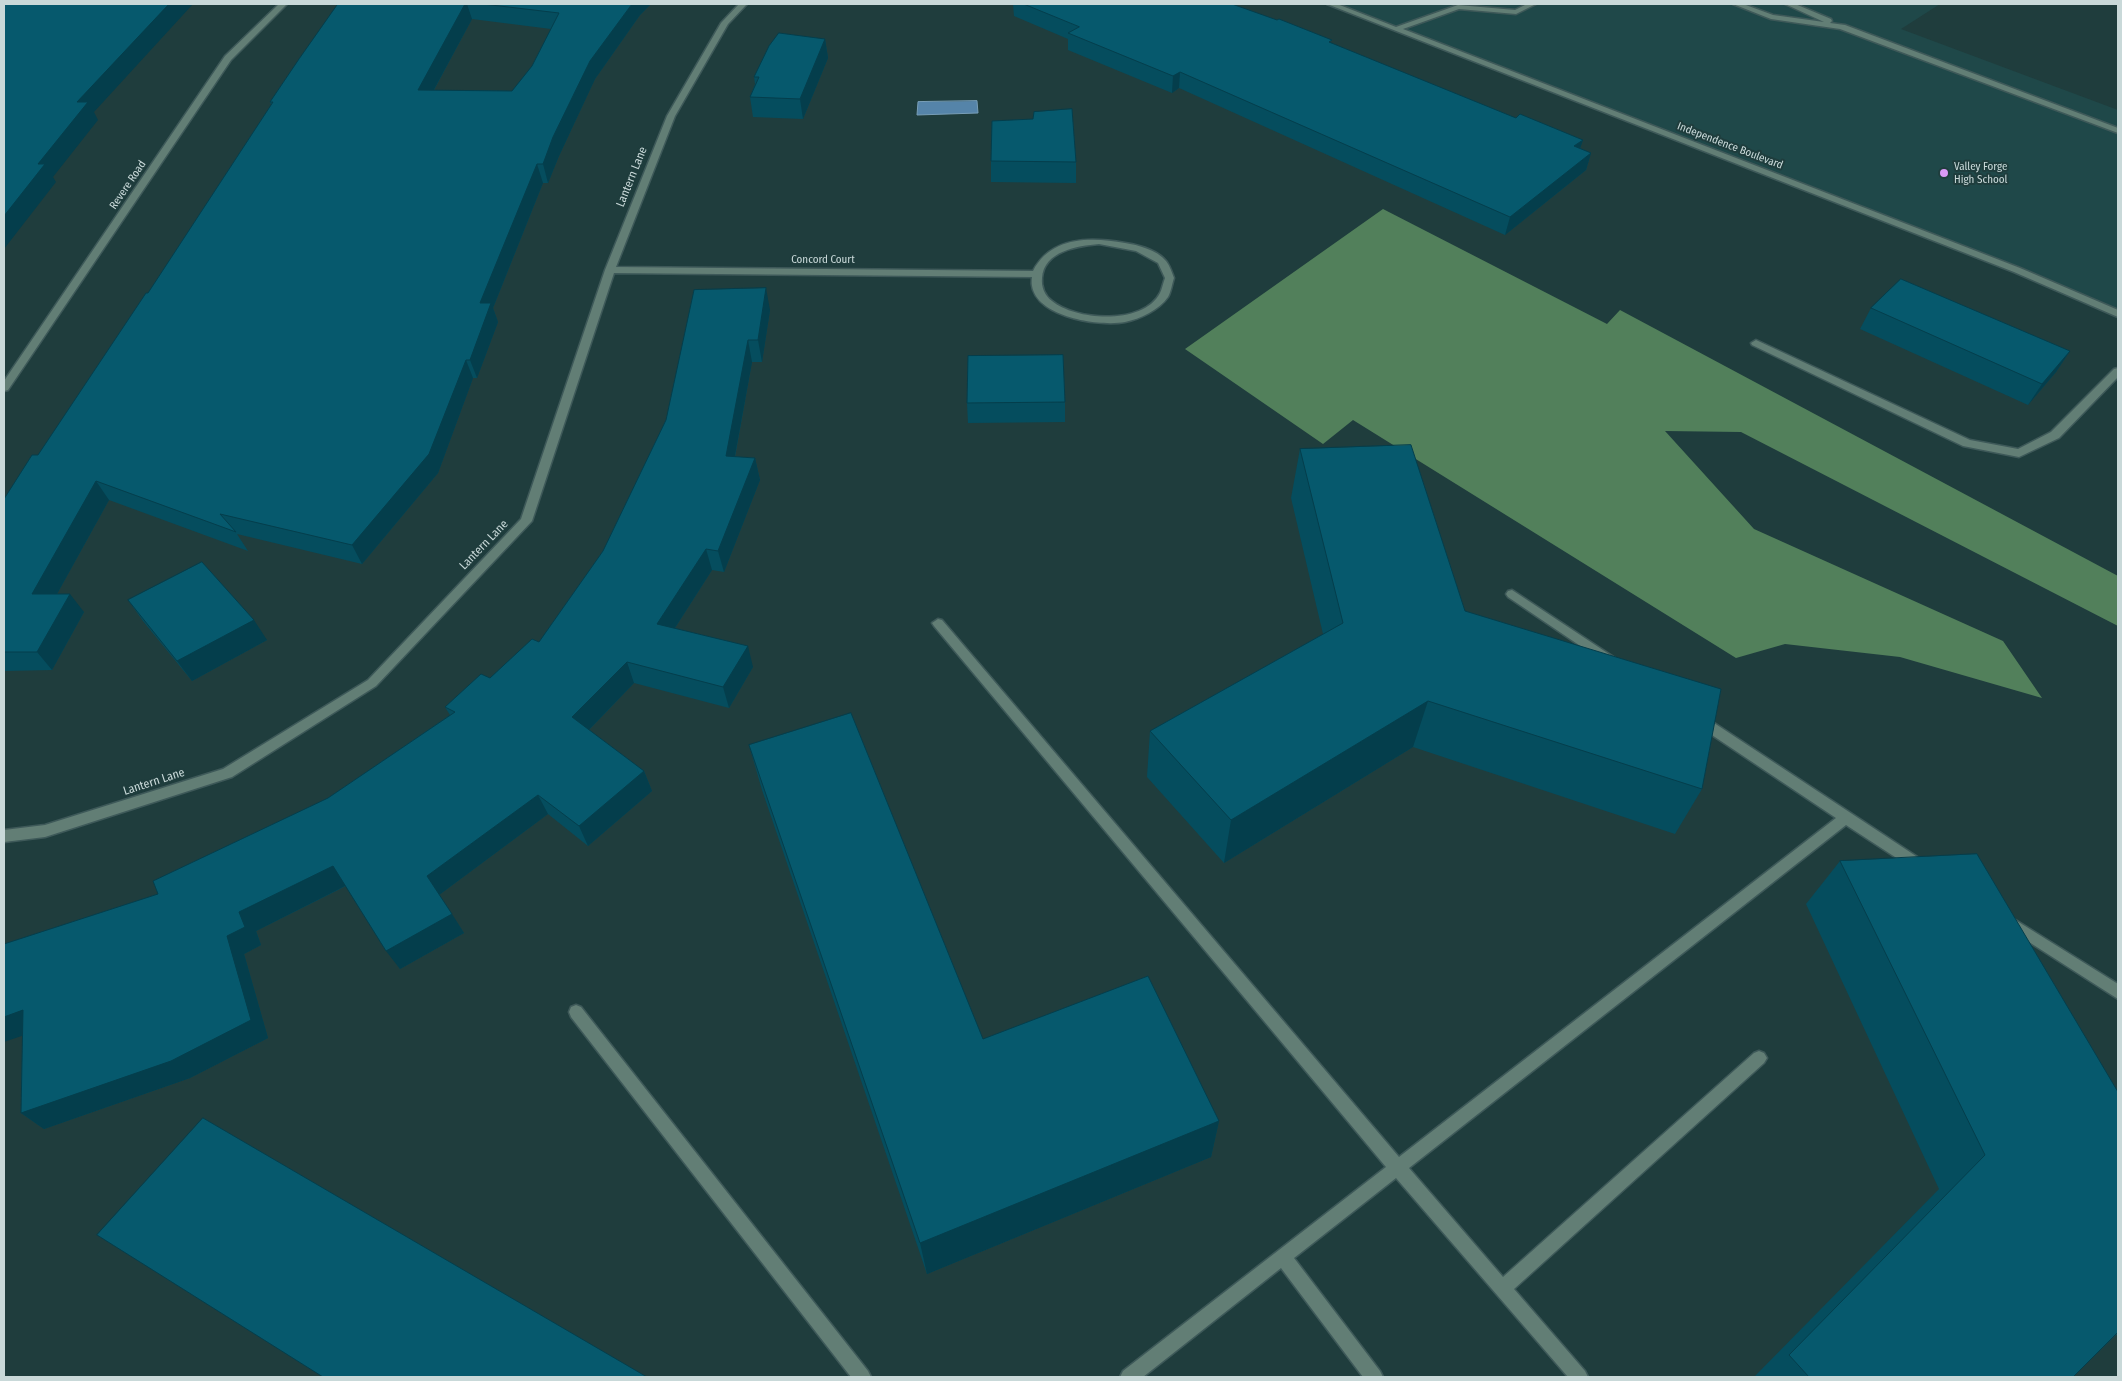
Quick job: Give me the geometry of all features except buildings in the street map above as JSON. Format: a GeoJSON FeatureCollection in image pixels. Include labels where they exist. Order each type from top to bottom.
{"type":"FeatureCollection","features":[{"type":"Feature","properties":{"kind":"street","name":"Revere Road"},"geometry":{"type":"LineString","coordinates":[[4,388],[228,58],[283,4]]}},
{"type":"Feature","properties":{"kind":"street","name":"Lantern Lane"},"geometry":{"type":"LineString","coordinates":[[4,836],[45,831],[227,773],[372,683],[526,521],[610,270],[671,116],[726,23],[743,4]]}},
{"type":"Feature","properties":{"kind":"street","name":"Independence Boulevard"},"geometry":{"type":"LineString","coordinates":[[1331,4],[2017,270],[2118,314]]}},
{"type":"Feature","properties":{"kind":"street"},"geometry":{"type":"LineString","coordinates":[[1397,29],[1461,5],[1516,12],[1532,4]]}},
{"type":"Feature","properties":{"kind":"street"},"geometry":{"type":"LineString","coordinates":[[1737,4],[1771,17],[1842,27]]}},
{"type":"Feature","properties":{"kind":"street"},"geometry":{"type":"LineString","coordinates":[[1790,4],[1842,27],[2118,131]]}},
{"type":"Feature","properties":{"kind":"street"},"geometry":{"type":"LineString","coordinates":[[1106,241],[1121,242],[1142,248],[1158,258],[1168,271],[1171,283],[1166,296],[1155,307],[1139,316],[1118,320],[1096,321],[1075,317],[1057,309],[1044,299],[1036,286],[1036,274],[1044,261],[1058,250],[1077,243],[1106,241]]}},
{"type":"Feature","properties":{"kind":"street","name":"Concord Court"},"geometry":{"type":"LineString","coordinates":[[610,270],[1036,274]]}},
{"type":"Feature","properties":{"kind":"street"},"geometry":{"type":"LineString","coordinates":[[1756,343],[1967,444],[2019,453],[2055,435],[2118,371]]}},
{"type":"Feature","properties":{"kind":"street"},"geometry":{"type":"LineString","coordinates":[[1512,594],[1618,665]]}},
{"type":"Feature","properties":{"kind":"street"},"geometry":{"type":"LineString","coordinates":[[938,623],[1398,1168],[1579,1377]]}},
{"type":"Feature","properties":{"kind":"street"},"geometry":{"type":"LineString","coordinates":[[1691,714],[1846,818],[1937,876]]}},
{"type":"Feature","properties":{"kind":"street"},"geometry":{"type":"LineString","coordinates":[[1129,1377],[1846,818]]}},
{"type":"Feature","properties":{"kind":"street"},"geometry":{"type":"LineString","coordinates":[[1994,913],[2118,992]]}},
{"type":"Feature","properties":{"kind":"street"},"geometry":{"type":"LineString","coordinates":[[576,1012],[862,1377]]}},
{"type":"Feature","properties":{"kind":"street"},"geometry":{"type":"LineString","coordinates":[[1502,1288],[1760,1058]]}},
{"type":"Feature","properties":{"kind":"street"},"geometry":{"type":"LineString","coordinates":[[1283,1257],[1374,1377]]}},
{"type":"Feature","properties":{"kind":"shaded area","name":"Valley Forge High School"},"geometry":{"type":"Polygon","coordinates":[[[1331,4],[1940,4],[1901,29],[2118,110],[2118,314],[2017,270],[1331,4]]]}},
{"type":"Feature","properties":{"kind":"green space"},"geometry":{"type":"Polygon","coordinates":[[[1383,209],[1607,324],[1620,310],[2118,576],[2118,626],[1741,432],[1665,431],[1754,529],[2003,641],[2042,698],[1900,657],[1785,644],[1736,658],[1353,420],[1323,444],[1185,349],[1383,209]]]}},
{"type":"Feature","properties":{"kind":"water"},"geometry":{"type":"Polygon","coordinates":[[[977,101],[978,113],[917,115],[918,102],[977,101]]]}},
{"type":"Feature","properties":{"kind":"place","name":"Valley Forge High School"},"geometry":{"type":"Point","coordinates":[1944,173]}}]}
